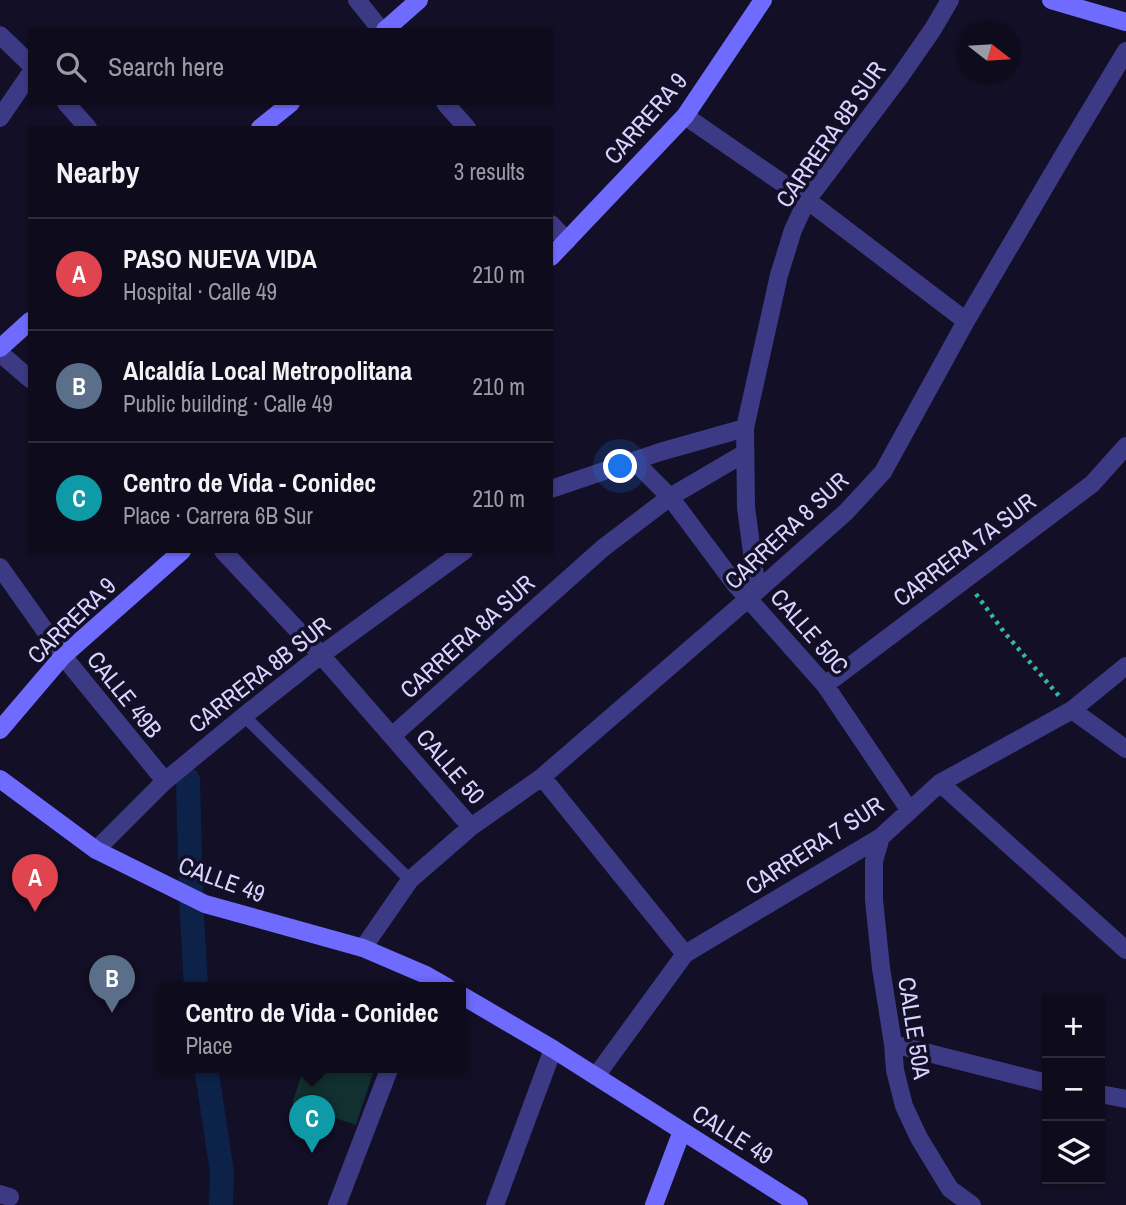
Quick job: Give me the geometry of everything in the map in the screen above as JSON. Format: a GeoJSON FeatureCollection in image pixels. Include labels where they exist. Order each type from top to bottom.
{"type":"FeatureCollection","features":[{"type":"Feature","properties":{"kind":"street"},"geometry":{"type":"LineString","coordinates":[[357,0],[381,28]]}},
{"type":"Feature","properties":{"kind":"street"},"geometry":{"type":"LineString","coordinates":[[385,28],[419,0]]}},
{"type":"Feature","properties":{"kind":"street","name":"CARRERA 9"},"geometry":{"type":"LineString","coordinates":[[553,255],[685,116],[763,0]]}},
{"type":"Feature","properties":{"kind":"street","name":"CARRERA 8B SUR"},"geometry":{"type":"LineString","coordinates":[[753,594],[746,507],[745,428],[779,275],[793,230],[807,200],[899,78],[950,0]]}},
{"type":"Feature","properties":{"kind":"street"},"geometry":{"type":"LineString","coordinates":[[1051,0],[1126,22]]}},
{"type":"Feature","properties":{"kind":"street"},"geometry":{"type":"LineString","coordinates":[[0,35],[28,62]]}},
{"type":"Feature","properties":{"kind":"street","name":"CARRERA 8 SUR"},"geometry":{"type":"LineString","coordinates":[[363,948],[410,880],[471,827],[542,777],[846,512],[883,472],[966,321],[1126,51]]}},
{"type":"Feature","properties":{"kind":"street"},"geometry":{"type":"LineString","coordinates":[[0,118],[28,77]]}},
{"type":"Feature","properties":{"kind":"street"},"geometry":{"type":"LineString","coordinates":[[68,105],[86,126]]}},
{"type":"Feature","properties":{"kind":"street"},"geometry":{"type":"LineString","coordinates":[[262,126],[289,105]]}},
{"type":"Feature","properties":{"kind":"street"},"geometry":{"type":"LineString","coordinates":[[447,105],[465,126]]}},
{"type":"Feature","properties":{"kind":"street"},"geometry":{"type":"LineString","coordinates":[[685,116],[807,200],[966,321]]}},
{"type":"Feature","properties":{"kind":"street"},"geometry":{"type":"LineString","coordinates":[[553,226],[567,241]]}},
{"type":"Feature","properties":{"kind":"street"},"geometry":{"type":"LineString","coordinates":[[28,323],[0,350],[28,377]]}},
{"type":"Feature","properties":{"kind":"street"},"geometry":{"type":"LineString","coordinates":[[553,488],[745,428]]}},
{"type":"Feature","properties":{"kind":"street","name":"CARRERA 7A SUR"},"geometry":{"type":"LineString","coordinates":[[825,685],[1092,484],[1126,446]]}},
{"type":"Feature","properties":{"kind":"street","name":"CARRERA 8A SUR"},"geometry":{"type":"LineString","coordinates":[[392,736],[603,548],[670,497],[745,453]]}},
{"type":"Feature","properties":{"kind":"street","name":"CALLE 50C"},"geometry":{"type":"LineString","coordinates":[[634,461],[670,497],[735,584],[753,594],[825,685],[910,811]]}},
{"type":"Feature","properties":{"kind":"street","name":"CARRERA 9"},"geometry":{"type":"LineString","coordinates":[[0,730],[63,656],[180,553]]}},
{"type":"Feature","properties":{"kind":"street","name":"CALLE 50"},"geometry":{"type":"LineString","coordinates":[[225,553],[321,654],[471,827]]}},
{"type":"Feature","properties":{"kind":"street","name":"CARRERA 8B SUR"},"geometry":{"type":"LineString","coordinates":[[96,850],[164,782],[244,716],[321,654],[461,553]]}},
{"type":"Feature","properties":{"kind":"street","name":"CALLE 49B"},"geometry":{"type":"LineString","coordinates":[[0,567],[63,656],[164,782]]}},
{"type":"Feature","properties":{"kind":"street","name":"CARRERA 7 SUR"},"geometry":{"type":"LineString","coordinates":[[596,1076],[685,954],[881,837],[940,783],[1072,710],[1126,666]]}},
{"type":"Feature","properties":{"kind":"street"},"geometry":{"type":"LineString","coordinates":[[1072,710],[1126,749]]}},
{"type":"Feature","properties":{"kind":"street"},"geometry":{"type":"LineString","coordinates":[[542,777],[685,954]]}},
{"type":"Feature","properties":{"kind":"street","name":"CALLE 49"},"geometry":{"type":"LineString","coordinates":[[0,779],[96,850],[178,892],[205,904],[363,948],[424,981]]}},
{"type":"Feature","properties":{"kind":"street"},"geometry":{"type":"LineString","coordinates":[[940,783],[1126,950]]}},
{"type":"Feature","properties":{"kind":"street","name":"CALLE 50A"},"geometry":{"type":"LineString","coordinates":[[881,837],[874,861],[874,900],[895,1070],[904,1106],[914,1127],[950,1189],[972,1205]]}},
{"type":"Feature","properties":{"kind":"street","name":"CALLE 49"},"geometry":{"type":"LineString","coordinates":[[466,998],[553,1049],[799,1205]]}},
{"type":"Feature","properties":{"kind":"street"},"geometry":{"type":"LineString","coordinates":[[893,1044],[1042,1082]]}},
{"type":"Feature","properties":{"kind":"street"},"geometry":{"type":"LineString","coordinates":[[495,1205],[553,1049]]}},
{"type":"Feature","properties":{"kind":"street"},"geometry":{"type":"LineString","coordinates":[[337,1205],[388,1073]]}},
{"type":"Feature","properties":{"kind":"street"},"geometry":{"type":"LineString","coordinates":[[1105,1095],[1126,1099]]}},
{"type":"Feature","properties":{"kind":"street"},"geometry":{"type":"LineString","coordinates":[[654,1205],[682,1131]]}},
{"type":"Feature","properties":{"kind":"lane"},"geometry":{"type":"LineString","coordinates":[[244,716],[410,880]]}},
{"type":"Feature","properties":{"kind":"path"},"geometry":{"type":"LineString","coordinates":[[965,579],[1004,632],[1072,710]]}},
{"type":"Feature","properties":{"kind":"green space"},"geometry":{"type":"Polygon","coordinates":[[[302,1073],[373,1073],[356,1125],[292,1104],[302,1073]]]}},
{"type":"Feature","properties":{"kind":"waterway"},"geometry":{"type":"LineString","coordinates":[[188,780],[196,982]]}},
{"type":"Feature","properties":{"kind":"waterway"},"geometry":{"type":"LineString","coordinates":[[207,1073],[222,1172],[221,1205]]}},
{"type":"Feature","properties":{"kind":"place","name":"PASO NUEVA VIDA"},"geometry":{"type":"Point","coordinates":[35,912]}},
{"type":"Feature","properties":{"kind":"place","name":"Alcaldía Local Metropolitana"},"geometry":{"type":"Point","coordinates":[112,1013]}},
{"type":"Feature","properties":{"kind":"place","name":"Centro de Vida - Conidec"},"geometry":{"type":"Point","coordinates":[312,1153]}}]}
